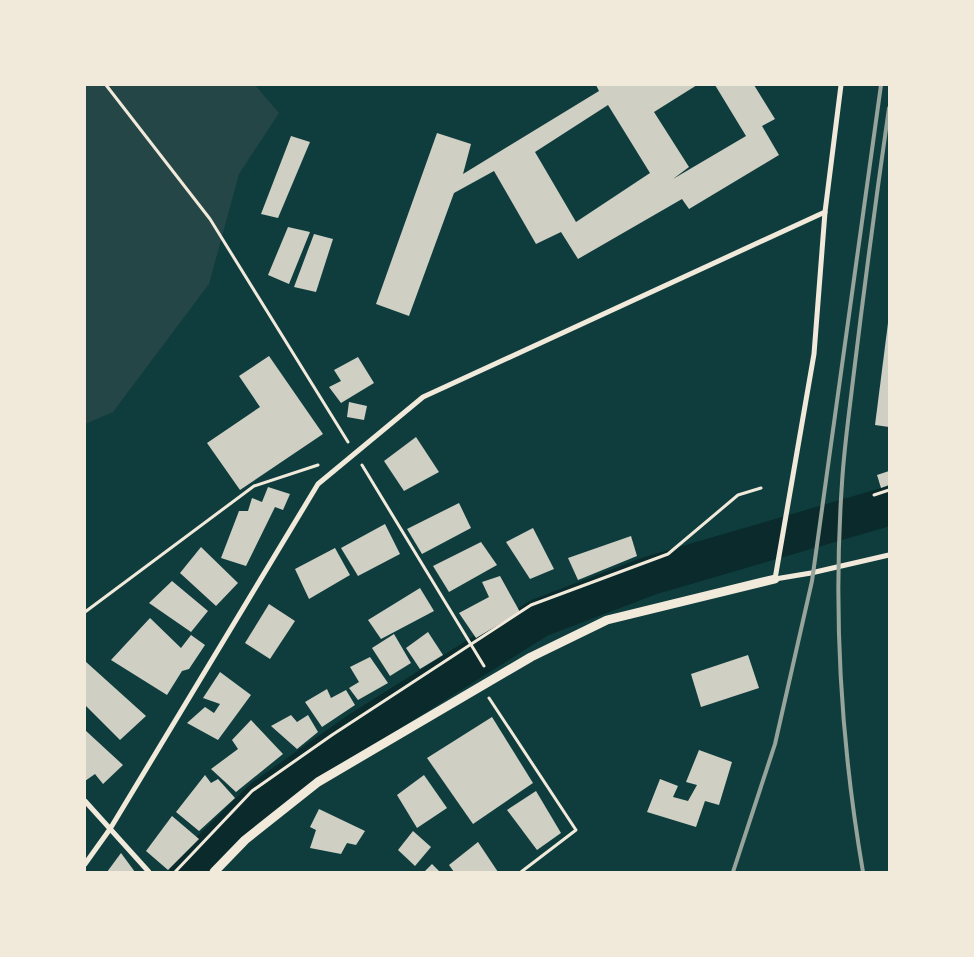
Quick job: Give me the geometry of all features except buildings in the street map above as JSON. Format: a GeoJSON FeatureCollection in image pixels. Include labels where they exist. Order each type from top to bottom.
{"type":"FeatureCollection","features":[{"type":"Feature","properties":{"kind":"street"},"geometry":{"type":"LineString","coordinates":[[775,579],[814,354],[825,212],[841,85]]}},
{"type":"Feature","properties":{"kind":"street"},"geometry":{"type":"LineString","coordinates":[[85,864],[110,830],[318,484],[423,398],[825,212]]}},
{"type":"Feature","properties":{"kind":"street"},"geometry":{"type":"LineString","coordinates":[[214,872],[245,840],[318,782],[531,657],[607,620],[775,579],[812,573],[889,555]]}},
{"type":"Feature","properties":{"kind":"street"},"geometry":{"type":"LineString","coordinates":[[85,801],[149,872]]}},
{"type":"Feature","properties":{"kind":"path"},"geometry":{"type":"LineString","coordinates":[[106,85],[210,219],[493,679]]}},
{"type":"Feature","properties":{"kind":"path"},"geometry":{"type":"LineString","coordinates":[[85,612],[254,486],[327,462]]}},
{"type":"Feature","properties":{"kind":"path"},"geometry":{"type":"LineString","coordinates":[[175,872],[252,791],[332,734],[471,646],[531,605],[668,554],[738,495],[761,488]]}},
{"type":"Feature","properties":{"kind":"path"},"geometry":{"type":"LineString","coordinates":[[874,495],[889,490]]}},
{"type":"Feature","properties":{"kind":"path"},"geometry":{"type":"LineString","coordinates":[[481,686],[576,830],[522,872]]}},
{"type":"Feature","properties":{"kind":"shaded area"},"geometry":{"type":"Polygon","coordinates":[[[85,85],[255,85],[279,113],[239,174],[209,284],[113,412],[85,424],[85,85]]]}},
{"type":"Feature","properties":{"kind":"waterway"},"geometry":{"type":"LineString","coordinates":[[189,872],[264,798],[361,730],[539,618],[649,576],[889,506]]}},
{"type":"Feature","properties":{"kind":"railway"},"geometry":{"type":"LineString","coordinates":[[733,872],[775,744],[812,581],[881,85]]}},
{"type":"Feature","properties":{"kind":"railway"},"geometry":{"type":"LineString","coordinates":[[863,872],[855,824],[844,727],[839,629],[839,532],[847,432],[889,108]]}}]}
